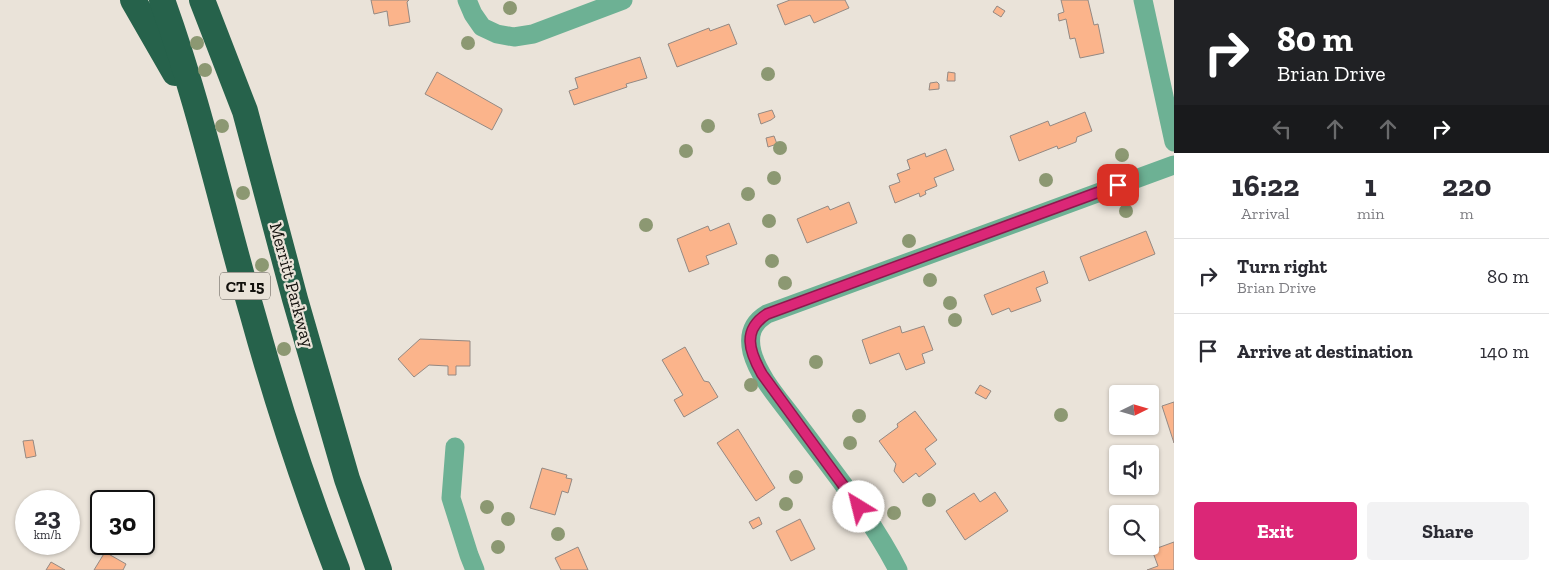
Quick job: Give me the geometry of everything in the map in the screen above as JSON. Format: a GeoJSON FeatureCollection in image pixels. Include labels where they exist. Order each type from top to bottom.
{"type":"FeatureCollection","features":[{"type":"Feature","properties":{"kind":"highway"},"geometry":{"type":"LineString","coordinates":[[133,0],[166,56],[204,132]]}},
{"type":"Feature","properties":{"kind":"highway","name":"CT 15"},"geometry":{"type":"LineString","coordinates":[[162,0],[181,50],[252,313],[309,498],[337,570]]}},
{"type":"Feature","properties":{"kind":"highway","name":"Merritt Parkway"},"geometry":{"type":"LineString","coordinates":[[202,0],[245,111],[295,299],[347,479],[379,570]]}},
{"type":"Feature","properties":{"kind":"street"},"geometry":{"type":"LineString","coordinates":[[467,0],[473,14],[482,27],[496,34],[514,37],[533,34],[623,0]]}},
{"type":"Feature","properties":{"kind":"street"},"geometry":{"type":"LineString","coordinates":[[1143,0],[1170,98],[1174,142]]}},
{"type":"Feature","properties":{"kind":"street"},"geometry":{"type":"LineString","coordinates":[[898,570],[871,522],[768,383],[752,352],[750,335],[754,325],[767,314],[1174,164]]}},
{"type":"Feature","properties":{"kind":"street"},"geometry":{"type":"LineString","coordinates":[[455,447],[451,498],[468,555],[475,570]]}},
{"type":"Feature","properties":{"kind":"building"},"geometry":{"type":"Polygon","coordinates":[[[371,0],[409,0],[407,2],[410,22],[389,26],[387,11],[374,14],[371,0]]]}},
{"type":"Feature","properties":{"kind":"building"},"geometry":{"type":"Polygon","coordinates":[[[790,0],[845,0],[849,8],[814,23],[810,15],[785,25],[777,5],[790,0]]]}},
{"type":"Feature","properties":{"kind":"building"},"geometry":{"type":"Polygon","coordinates":[[[1061,0],[1088,0],[1094,25],[1098,24],[1104,53],[1080,58],[1075,38],[1070,39],[1066,19],[1059,21],[1058,14],[1064,12],[1061,0]]]}},
{"type":"Feature","properties":{"kind":"building"},"geometry":{"type":"Polygon","coordinates":[[[997,6],[1005,11],[1001,17],[993,12],[997,6]]]}},
{"type":"Feature","properties":{"kind":"building"},"geometry":{"type":"Polygon","coordinates":[[[729,24],[737,44],[677,67],[668,44],[709,28],[710,31],[729,24]]]}},
{"type":"Feature","properties":{"kind":"building"},"geometry":{"type":"Polygon","coordinates":[[[640,57],[647,78],[626,84],[627,87],[574,105],[569,91],[578,88],[575,78],[640,57]]]}},
{"type":"Feature","properties":{"kind":"building"},"geometry":{"type":"Polygon","coordinates":[[[437,72],[502,109],[492,130],[425,94],[437,72]]]}},
{"type":"Feature","properties":{"kind":"building"},"geometry":{"type":"Polygon","coordinates":[[[948,72],[955,73],[955,81],[947,81],[948,72]]]}},
{"type":"Feature","properties":{"kind":"building"},"geometry":{"type":"Polygon","coordinates":[[[937,82],[939,89],[929,90],[930,83],[937,82]]]}},
{"type":"Feature","properties":{"kind":"building"},"geometry":{"type":"Polygon","coordinates":[[[772,110],[775,117],[761,124],[758,114],[772,110]]]}},
{"type":"Feature","properties":{"kind":"building"},"geometry":{"type":"Polygon","coordinates":[[[1085,112],[1092,131],[1077,137],[1076,142],[1058,149],[1057,146],[1019,161],[1010,136],[1048,121],[1050,126],[1085,112]]]}},
{"type":"Feature","properties":{"kind":"building"},"geometry":{"type":"Polygon","coordinates":[[[774,136],[777,144],[768,147],[766,138],[774,136]]]}},
{"type":"Feature","properties":{"kind":"building"},"geometry":{"type":"Polygon","coordinates":[[[946,149],[954,170],[934,178],[937,186],[925,191],[926,194],[920,197],[919,193],[895,203],[889,186],[900,182],[897,174],[910,169],[907,160],[925,153],[926,157],[946,149]]]}},
{"type":"Feature","properties":{"kind":"building"},"geometry":{"type":"Polygon","coordinates":[[[849,202],[857,223],[807,243],[797,219],[828,206],[830,210],[849,202]]]}},
{"type":"Feature","properties":{"kind":"building"},"geometry":{"type":"Polygon","coordinates":[[[729,223],[737,244],[706,256],[709,264],[689,272],[677,239],[708,226],[710,231],[729,223]]]}},
{"type":"Feature","properties":{"kind":"building"},"geometry":{"type":"Polygon","coordinates":[[[1146,231],[1155,254],[1089,281],[1080,257],[1146,231]]]}},
{"type":"Feature","properties":{"kind":"building"},"geometry":{"type":"Polygon","coordinates":[[[1044,271],[1048,283],[1036,288],[1041,301],[1011,312],[1009,308],[992,315],[984,295],[1044,271]]]}},
{"type":"Feature","properties":{"kind":"building"},"geometry":{"type":"Polygon","coordinates":[[[900,326],[902,333],[924,326],[933,350],[922,354],[925,363],[906,370],[899,353],[870,364],[862,340],[900,326]]]}},
{"type":"Feature","properties":{"kind":"building"},"geometry":{"type":"Polygon","coordinates":[[[420,339],[470,341],[470,366],[456,366],[456,375],[448,375],[448,366],[429,365],[414,377],[398,359],[420,339]]]}},
{"type":"Feature","properties":{"kind":"building"},"geometry":{"type":"Polygon","coordinates":[[[685,347],[704,381],[709,382],[718,397],[684,417],[674,400],[683,395],[662,360],[685,347]]]}},
{"type":"Feature","properties":{"kind":"building"},"geometry":{"type":"Polygon","coordinates":[[[980,385],[991,391],[986,399],[975,393],[980,385]]]}},
{"type":"Feature","properties":{"kind":"building"},"geometry":{"type":"Polygon","coordinates":[[[1174,402],[1174,443],[1162,406],[1174,402]]]}},
{"type":"Feature","properties":{"kind":"building"},"geometry":{"type":"Polygon","coordinates":[[[915,411],[937,440],[925,449],[936,464],[919,477],[916,473],[903,483],[894,471],[896,464],[879,441],[898,427],[897,424],[915,411]]]}},
{"type":"Feature","properties":{"kind":"building"},"geometry":{"type":"Polygon","coordinates":[[[738,429],[775,488],[756,501],[717,443],[738,429]]]}},
{"type":"Feature","properties":{"kind":"building"},"geometry":{"type":"Polygon","coordinates":[[[33,440],[36,456],[26,458],[23,441],[33,440]]]}},
{"type":"Feature","properties":{"kind":"building"},"geometry":{"type":"Polygon","coordinates":[[[542,468],[567,475],[566,478],[572,479],[568,493],[562,491],[555,515],[530,508],[542,468]]]}},
{"type":"Feature","properties":{"kind":"building"},"geometry":{"type":"Polygon","coordinates":[[[995,492],[1008,511],[965,540],[946,511],[974,493],[980,502],[995,492]]]}},
{"type":"Feature","properties":{"kind":"building"},"geometry":{"type":"Polygon","coordinates":[[[759,517],[762,524],[753,529],[749,522],[759,517]]]}},
{"type":"Feature","properties":{"kind":"building"},"geometry":{"type":"Polygon","coordinates":[[[800,519],[815,549],[791,561],[776,531],[800,519]]]}},
{"type":"Feature","properties":{"kind":"building"},"geometry":{"type":"Polygon","coordinates":[[[1174,542],[1174,570],[1147,570],[1158,566],[1154,555],[1159,555],[1159,547],[1174,542]]]}},
{"type":"Feature","properties":{"kind":"building"},"geometry":{"type":"Polygon","coordinates":[[[578,547],[588,570],[561,570],[555,558],[578,547]]]}},
{"type":"Feature","properties":{"kind":"building"},"geometry":{"type":"Polygon","coordinates":[[[103,555],[110,555],[126,564],[123,570],[94,570],[103,555]]]}},
{"type":"Feature","properties":{"kind":"building"},"geometry":{"type":"Polygon","coordinates":[[[51,562],[65,570],[46,570],[51,562]]]}},
{"type":"Feature","properties":{"kind":"route"},"geometry":{"type":"LineString","coordinates":[[859,507],[762,374],[752,352],[750,335],[754,325],[767,314],[1118,185]]}}]}
